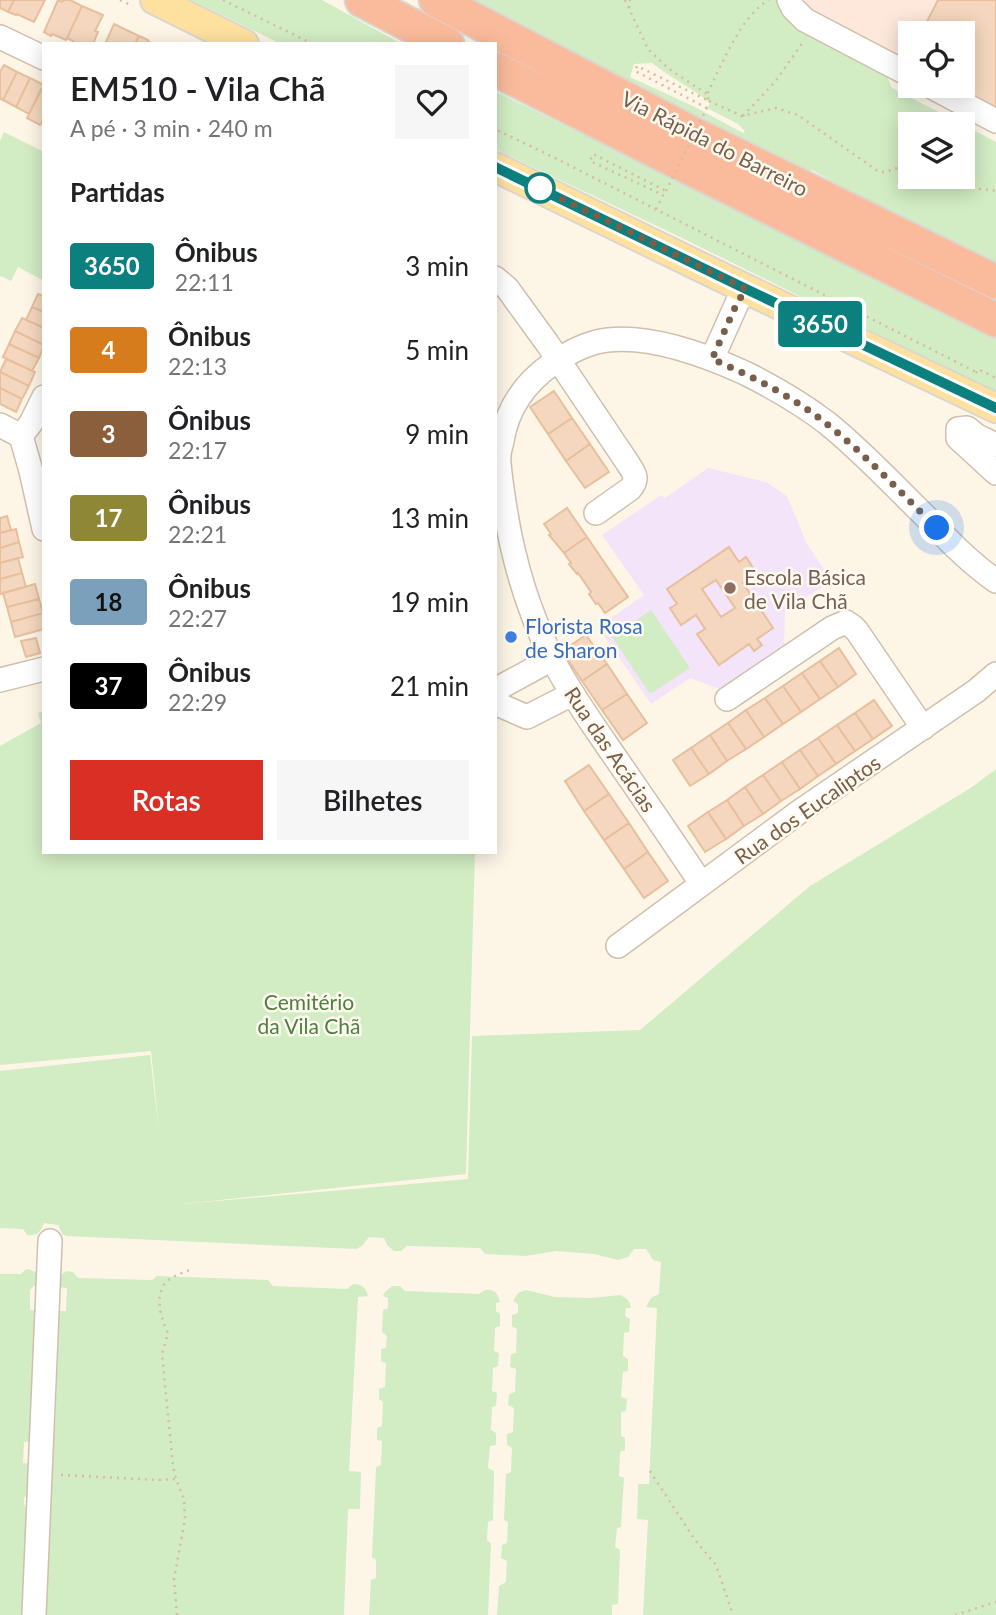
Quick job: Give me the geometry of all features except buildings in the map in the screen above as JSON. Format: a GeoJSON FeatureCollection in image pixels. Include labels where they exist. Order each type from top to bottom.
{"type":"FeatureCollection","features":[{"type":"Feature","properties":{"kind":"highway"},"geometry":{"type":"LineString","coordinates":[[362,0],[443,42]]}},
{"type":"Feature","properties":{"kind":"highway","name":"Via Rápida do Barreiro"},"geometry":{"type":"LineString","coordinates":[[436,0],[687,131],[996,282]]}},
{"type":"Feature","properties":{"kind":"highway","name":"Via Rápida do Barreiro"},"geometry":{"type":"LineString","coordinates":[[497,70],[996,320]]}},
{"type":"Feature","properties":{"kind":"main road"},"geometry":{"type":"LineString","coordinates":[[155,0],[240,42]]}},
{"type":"Feature","properties":{"kind":"main road"},"geometry":{"type":"LineString","coordinates":[[497,168],[996,408]]}},
{"type":"Feature","properties":{"kind":"street"},"geometry":{"type":"LineString","coordinates":[[789,0],[805,20],[898,69]]}},
{"type":"Feature","properties":{"kind":"street"},"geometry":{"type":"LineString","coordinates":[[0,37],[42,57]]}},
{"type":"Feature","properties":{"kind":"street"},"geometry":{"type":"LineString","coordinates":[[953,98],[996,121]]}},
{"type":"Feature","properties":{"kind":"street"},"geometry":{"type":"LineString","coordinates":[[497,280],[507,288],[558,360],[635,476],[636,481],[630,489],[596,513]]}},
{"type":"Feature","properties":{"kind":"street"},"geometry":{"type":"LineString","coordinates":[[712,359],[746,289]]}},
{"type":"Feature","properties":{"kind":"street","name":"Rua das Acácias"},"geometry":{"type":"LineString","coordinates":[[701,883],[572,694],[540,634],[502,538],[498,460],[503,433],[512,408],[540,372],[593,343],[616,339],[654,342],[712,359],[746,374],[802,406],[827,424],[971,561],[996,580]]}},
{"type":"Feature","properties":{"kind":"street"},"geometry":{"type":"LineString","coordinates":[[21,436],[42,401]]}},
{"type":"Feature","properties":{"kind":"street"},"geometry":{"type":"LineString","coordinates":[[0,425],[21,436],[42,520]]}},
{"type":"Feature","properties":{"kind":"street"},"geometry":{"type":"LineString","coordinates":[[996,445],[967,428],[958,429],[958,438],[996,474]]}},
{"type":"Feature","properties":{"kind":"street"},"geometry":{"type":"LineString","coordinates":[[727,699],[832,628],[846,622],[857,631],[923,728]]}},
{"type":"Feature","properties":{"kind":"street"},"geometry":{"type":"LineString","coordinates":[[497,689],[552,659]]}},
{"type":"Feature","properties":{"kind":"street"},"geometry":{"type":"LineString","coordinates":[[0,680],[42,670]]}},
{"type":"Feature","properties":{"kind":"street","name":"Rua dos Eucaliptos"},"geometry":{"type":"LineString","coordinates":[[618,946],[799,812],[976,691],[996,674]]}},
{"type":"Feature","properties":{"kind":"street"},"geometry":{"type":"LineString","coordinates":[[497,704],[527,717],[572,694]]}},
{"type":"Feature","properties":{"kind":"street"},"geometry":{"type":"LineString","coordinates":[[34,1615],[50,1241]]}},
{"type":"Feature","properties":{"kind":"path"},"geometry":{"type":"LineString","coordinates":[[223,0],[309,42]]}},
{"type":"Feature","properties":{"kind":"path"},"geometry":{"type":"LineString","coordinates":[[625,0],[648,49],[669,69],[707,94],[709,101]]}},
{"type":"Feature","properties":{"kind":"path"},"geometry":{"type":"LineString","coordinates":[[629,8],[630,0]]}},
{"type":"Feature","properties":{"kind":"path"},"geometry":{"type":"LineString","coordinates":[[707,94],[743,25],[769,0]]}},
{"type":"Feature","properties":{"kind":"path"},"geometry":{"type":"LineString","coordinates":[[742,116],[775,82],[814,25]]}},
{"type":"Feature","properties":{"kind":"path"},"geometry":{"type":"LineString","coordinates":[[656,209],[663,195],[590,160],[593,154],[666,191],[706,108],[635,71],[637,66],[742,116],[776,108],[798,115],[879,172],[898,169]]}},
{"type":"Feature","properties":{"kind":"path"},"geometry":{"type":"LineString","coordinates":[[497,134],[499,131],[976,372]]}},
{"type":"Feature","properties":{"kind":"path"},"geometry":{"type":"LineString","coordinates":[[975,188],[996,191]]}},
{"type":"Feature","properties":{"kind":"path"},"geometry":{"type":"LineString","coordinates":[[177,1615],[174,1579],[185,1519],[184,1499],[173,1466],[162,1354],[168,1333],[159,1301],[160,1293],[171,1278],[192,1269]]}},
{"type":"Feature","properties":{"kind":"path"},"geometry":{"type":"LineString","coordinates":[[650,1471],[695,1540],[716,1565],[733,1615]]}},
{"type":"Feature","properties":{"kind":"path"},"geometry":{"type":"LineString","coordinates":[[40,1475],[176,1479]]}},
{"type":"Feature","properties":{"kind":"path"},"geometry":{"type":"LineString","coordinates":[[955,1615],[996,1602]]}},
{"type":"Feature","properties":{"kind":"shaded area"},"geometry":{"type":"Polygon","coordinates":[[[795,0],[996,0],[996,114],[965,98],[975,98],[975,21],[898,21],[898,64],[808,17],[795,0]]]}},
{"type":"Feature","properties":{"kind":"shaded area","name":"Escola Básica de Vila Chã"},"geometry":{"type":"Polygon","coordinates":[[[708,468],[766,482],[787,496],[807,544],[832,581],[785,611],[784,649],[722,690],[690,678],[651,704],[598,627],[644,595],[602,535],[661,495],[665,498],[708,468]]]}},
{"type":"Feature","properties":{"kind":"green space"},"geometry":{"type":"Polygon","coordinates":[[[191,0],[322,0],[398,42],[277,42],[191,0]]]}},
{"type":"Feature","properties":{"kind":"green space"},"geometry":{"type":"Polygon","coordinates":[[[449,0],[782,0],[883,68],[892,88],[898,91],[898,98],[911,98],[939,112],[898,112],[898,189],[975,189],[975,131],[996,142],[996,268],[828,185],[830,180],[812,170],[807,175],[449,0]],[[652,63],[634,64],[630,77],[743,133],[745,131],[738,124],[707,108],[710,103],[652,63]]]}},
{"type":"Feature","properties":{"kind":"green space"},"geometry":{"type":"Polygon","coordinates":[[[497,92],[996,337],[996,393],[497,150],[497,92]]]}},
{"type":"Feature","properties":{"kind":"green space"},"geometry":{"type":"Polygon","coordinates":[[[4,132],[42,151],[42,280],[18,267],[11,281],[0,277],[0,141],[4,132]]]}},
{"type":"Feature","properties":{"kind":"green space"},"geometry":{"type":"Polygon","coordinates":[[[651,610],[690,668],[650,694],[612,637],[651,610]]]}},
{"type":"Feature","properties":{"kind":"green space","name":"Cemitério da Vila Chã"},"geometry":{"type":"Polygon","coordinates":[[[42,712],[42,854],[475,854],[466,1174],[182,1204],[468,1179],[472,1036],[640,1030],[810,886],[972,787],[996,769],[996,1615],[643,1615],[648,1520],[637,1519],[638,1484],[649,1484],[657,1308],[646,1307],[651,1298],[659,1294],[661,1262],[653,1260],[646,1249],[634,1249],[628,1257],[618,1260],[594,1254],[556,1251],[526,1256],[485,1254],[480,1248],[407,1246],[401,1251],[394,1251],[384,1238],[369,1237],[356,1249],[67,1236],[62,1234],[58,1225],[44,1223],[40,1231],[33,1235],[27,1235],[23,1229],[0,1228],[0,1071],[150,1055],[160,1139],[151,1051],[0,1065],[0,746],[41,723],[38,713],[42,712]]]}},
{"type":"Feature","properties":{"kind":"green space"},"geometry":{"type":"Polygon","coordinates":[[[28,1269],[38,1273],[41,1285],[30,1290],[30,1310],[40,1310],[35,1322],[31,1424],[35,1441],[24,1442],[23,1463],[34,1464],[28,1494],[24,1498],[28,1513],[22,1615],[0,1615],[0,1274],[21,1274],[28,1269]]]}},
{"type":"Feature","properties":{"kind":"green space"},"geometry":{"type":"Polygon","coordinates":[[[67,1271],[73,1272],[78,1278],[152,1280],[157,1276],[268,1280],[273,1286],[347,1289],[353,1284],[365,1289],[368,1296],[358,1297],[349,1471],[361,1472],[360,1509],[348,1509],[344,1615],[42,1615],[50,1432],[55,1427],[59,1322],[55,1311],[66,1311],[67,1288],[56,1287],[59,1276],[67,1271]]]}},
{"type":"Feature","properties":{"kind":"green space"},"geometry":{"type":"Polygon","coordinates":[[[392,1286],[400,1286],[405,1291],[479,1294],[489,1290],[495,1292],[499,1298],[496,1311],[500,1314],[500,1326],[495,1328],[494,1351],[499,1353],[498,1366],[493,1368],[492,1391],[497,1393],[496,1406],[492,1407],[491,1430],[496,1433],[496,1445],[490,1446],[488,1468],[494,1471],[493,1520],[488,1522],[487,1540],[491,1544],[488,1615],[369,1615],[371,1580],[376,1578],[376,1560],[372,1557],[376,1467],[381,1465],[382,1441],[377,1440],[377,1428],[382,1426],[383,1402],[379,1399],[379,1389],[385,1387],[386,1363],[381,1361],[381,1349],[386,1348],[387,1336],[382,1332],[383,1310],[388,1308],[388,1298],[383,1296],[392,1286]]]}},
{"type":"Feature","properties":{"kind":"green space"},"geometry":{"type":"Polygon","coordinates":[[[526,1290],[555,1297],[591,1298],[620,1295],[628,1300],[631,1306],[626,1308],[625,1316],[630,1319],[629,1332],[624,1333],[623,1356],[628,1359],[628,1371],[623,1372],[621,1397],[627,1399],[626,1411],[621,1412],[621,1436],[625,1438],[625,1450],[620,1452],[619,1476],[624,1478],[621,1527],[617,1528],[615,1547],[620,1550],[618,1604],[612,1605],[612,1615],[497,1615],[499,1586],[506,1582],[507,1561],[501,1558],[502,1545],[507,1543],[508,1522],[504,1520],[506,1474],[511,1472],[512,1448],[507,1445],[507,1434],[513,1432],[514,1408],[508,1405],[509,1394],[515,1392],[516,1369],[510,1367],[511,1354],[516,1353],[517,1329],[512,1326],[512,1315],[518,1313],[518,1304],[513,1301],[518,1293],[526,1290]]]}},
{"type":"Feature","properties":{"kind":"bus line","name":"3650"},"geometry":{"type":"LineString","coordinates":[[497,168],[996,408]]}},
{"type":"Feature","properties":{"kind":"place","name":"Escola Básica de Vila Chã"},"geometry":{"type":"Point","coordinates":[730,588]}},
{"type":"Feature","properties":{"kind":"place","name":"Florista Rosa de Sharon"},"geometry":{"type":"Point","coordinates":[511,637]}},
{"type":"Feature","properties":{"kind":"route"},"geometry":{"type":"LineString","coordinates":[[540,188],[746,289],[712,359],[774,389],[827,424],[937,528]]}}]}
